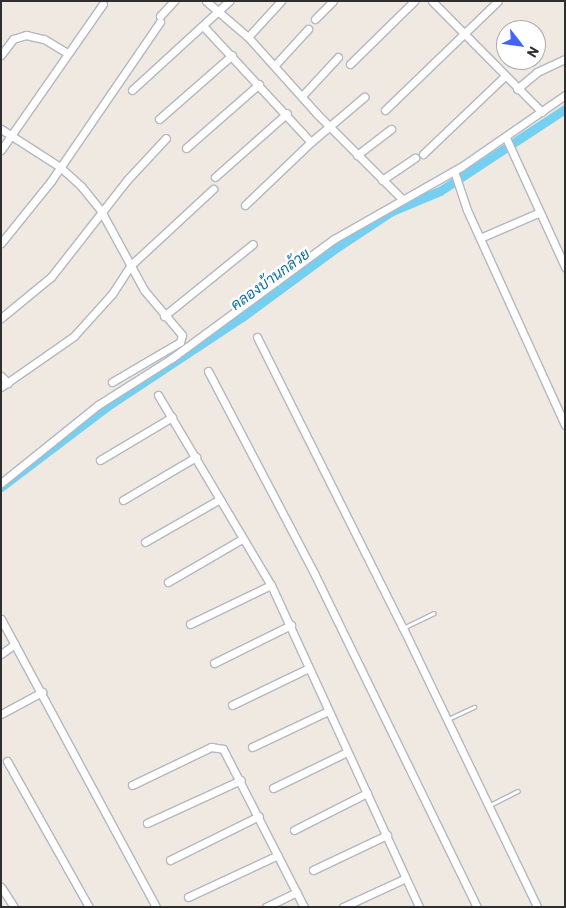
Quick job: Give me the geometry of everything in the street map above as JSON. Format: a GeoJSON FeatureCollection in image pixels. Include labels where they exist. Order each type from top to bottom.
{"type":"FeatureCollection","features":[{"type":"Feature","properties":{"kind":"street"},"geometry":{"type":"LineString","coordinates":[[1,243],[60,167],[174,1]]}},
{"type":"Feature","properties":{"kind":"street"},"geometry":{"type":"LineString","coordinates":[[206,1],[248,37],[328,126],[402,199]]}},
{"type":"Feature","properties":{"kind":"street"},"geometry":{"type":"LineString","coordinates":[[132,90],[204,27],[229,1]]}},
{"type":"Feature","properties":{"kind":"street"},"geometry":{"type":"LineString","coordinates":[[248,37],[281,1]]}},
{"type":"Feature","properties":{"kind":"street"},"geometry":{"type":"LineString","coordinates":[[315,19],[333,1]]}},
{"type":"Feature","properties":{"kind":"street"},"geometry":{"type":"LineString","coordinates":[[350,64],[414,1]]}},
{"type":"Feature","properties":{"kind":"street"},"geometry":{"type":"LineString","coordinates":[[432,1],[517,89],[542,112]]}},
{"type":"Feature","properties":{"kind":"street"},"geometry":{"type":"LineString","coordinates":[[386,110],[498,1]]}},
{"type":"Feature","properties":{"kind":"street"},"geometry":{"type":"LineString","coordinates":[[1,150],[103,4]]}},
{"type":"Feature","properties":{"kind":"street"},"geometry":{"type":"LineString","coordinates":[[204,27],[232,54],[312,142]]}},
{"type":"Feature","properties":{"kind":"street"},"geometry":{"type":"LineString","coordinates":[[275,65],[308,29]]}},
{"type":"Feature","properties":{"kind":"street"},"geometry":{"type":"LineString","coordinates":[[1,54],[13,39],[26,35],[44,39],[67,53]]}},
{"type":"Feature","properties":{"kind":"street"},"geometry":{"type":"LineString","coordinates":[[159,119],[232,54]]}},
{"type":"Feature","properties":{"kind":"street"},"geometry":{"type":"LineString","coordinates":[[302,96],[338,57]]}},
{"type":"Feature","properties":{"kind":"street"},"geometry":{"type":"LineString","coordinates":[[517,89],[538,72],[565,59]]}},
{"type":"Feature","properties":{"kind":"street"},"geometry":{"type":"LineString","coordinates":[[423,154],[505,76]]}},
{"type":"Feature","properties":{"kind":"street"},"geometry":{"type":"LineString","coordinates":[[186,148],[260,84]]}},
{"type":"Feature","properties":{"kind":"street"},"geometry":{"type":"LineString","coordinates":[[1,483],[98,405],[172,358],[334,239],[402,199],[453,173],[507,140],[565,95]]}},
{"type":"Feature","properties":{"kind":"street"},"geometry":{"type":"LineString","coordinates":[[245,205],[328,126],[364,97]]}},
{"type":"Feature","properties":{"kind":"street"},"geometry":{"type":"LineString","coordinates":[[215,177],[287,113]]}},
{"type":"Feature","properties":{"kind":"street"},"geometry":{"type":"LineString","coordinates":[[1,129],[60,167],[81,186],[101,211],[144,290],[164,316],[180,330],[182,335],[180,342],[112,382]]}},
{"type":"Feature","properties":{"kind":"street"},"geometry":{"type":"LineString","coordinates":[[357,155],[391,129]]}},
{"type":"Feature","properties":{"kind":"street"},"geometry":{"type":"LineString","coordinates":[[1,318],[51,277],[101,211],[166,138]]}},
{"type":"Feature","properties":{"kind":"street"},"geometry":{"type":"LineString","coordinates":[[507,140],[565,267]]}},
{"type":"Feature","properties":{"kind":"street"},"geometry":{"type":"LineString","coordinates":[[382,180],[415,158]]}},
{"type":"Feature","properties":{"kind":"street"},"geometry":{"type":"LineString","coordinates":[[453,173],[480,238],[565,425]]}},
{"type":"Feature","properties":{"kind":"street"},"geometry":{"type":"LineString","coordinates":[[1,376],[4,385],[74,336],[112,294],[131,265],[213,189]]}},
{"type":"Feature","properties":{"kind":"street"},"geometry":{"type":"LineString","coordinates":[[480,238],[540,212]]}},
{"type":"Feature","properties":{"kind":"street"},"geometry":{"type":"LineString","coordinates":[[164,316],[253,244]]}},
{"type":"Feature","properties":{"kind":"street"},"geometry":{"type":"LineString","coordinates":[[257,337],[448,719],[537,907]]}},
{"type":"Feature","properties":{"kind":"street"},"geometry":{"type":"LineString","coordinates":[[208,371],[320,584],[477,907]]}},
{"type":"Feature","properties":{"kind":"street"},"geometry":{"type":"LineString","coordinates":[[158,395],[271,585],[419,907]]}},
{"type":"Feature","properties":{"kind":"street"},"geometry":{"type":"LineString","coordinates":[[100,460],[172,416]]}},
{"type":"Feature","properties":{"kind":"street"},"geometry":{"type":"LineString","coordinates":[[123,500],[196,457]]}},
{"type":"Feature","properties":{"kind":"street"},"geometry":{"type":"LineString","coordinates":[[145,542],[220,498]]}},
{"type":"Feature","properties":{"kind":"street"},"geometry":{"type":"LineString","coordinates":[[168,582],[242,539]]}},
{"type":"Feature","properties":{"kind":"street"},"geometry":{"type":"LineString","coordinates":[[190,624],[271,585]]}},
{"type":"Feature","properties":{"kind":"street"},"geometry":{"type":"LineString","coordinates":[[1,619],[42,692],[156,907]]}},
{"type":"Feature","properties":{"kind":"street"},"geometry":{"type":"LineString","coordinates":[[214,663],[291,625]]}},
{"type":"Feature","properties":{"kind":"street"},"geometry":{"type":"LineString","coordinates":[[1,654],[16,644]]}},
{"type":"Feature","properties":{"kind":"street"},"geometry":{"type":"LineString","coordinates":[[232,705],[309,668]]}},
{"type":"Feature","properties":{"kind":"street"},"geometry":{"type":"LineString","coordinates":[[1,714],[42,692]]}},
{"type":"Feature","properties":{"kind":"street"},"geometry":{"type":"LineString","coordinates":[[252,747],[328,710]]}},
{"type":"Feature","properties":{"kind":"street"},"geometry":{"type":"LineString","coordinates":[[132,786],[216,746],[225,750],[304,907]]}},
{"type":"Feature","properties":{"kind":"street"},"geometry":{"type":"LineString","coordinates":[[273,788],[348,752]]}},
{"type":"Feature","properties":{"kind":"street"},"geometry":{"type":"LineString","coordinates":[[7,761],[89,907]]}},
{"type":"Feature","properties":{"kind":"street"},"geometry":{"type":"LineString","coordinates":[[147,823],[241,780]]}},
{"type":"Feature","properties":{"kind":"street"},"geometry":{"type":"LineString","coordinates":[[294,830],[367,793]]}},
{"type":"Feature","properties":{"kind":"street"},"geometry":{"type":"LineString","coordinates":[[170,860],[259,816]]}},
{"type":"Feature","properties":{"kind":"street"},"geometry":{"type":"LineString","coordinates":[[313,870],[387,836]]}},
{"type":"Feature","properties":{"kind":"street"},"geometry":{"type":"LineString","coordinates":[[188,897],[278,855]]}},
{"type":"Feature","properties":{"kind":"street"},"geometry":{"type":"LineString","coordinates":[[343,907],[406,878]]}},
{"type":"Feature","properties":{"kind":"street"},"geometry":{"type":"LineString","coordinates":[[1,887],[14,907]]}},
{"type":"Feature","properties":{"kind":"street"},"geometry":{"type":"LineString","coordinates":[[266,907],[297,892]]}},
{"type":"Feature","properties":{"kind":"lane"},"geometry":{"type":"LineString","coordinates":[[403,628],[434,613]]}},
{"type":"Feature","properties":{"kind":"lane"},"geometry":{"type":"LineString","coordinates":[[448,719],[474,707]]}},
{"type":"Feature","properties":{"kind":"lane"},"geometry":{"type":"LineString","coordinates":[[490,805],[518,791]]}},
{"type":"Feature","properties":{"kind":"waterway","name":"คลองบ้านกล้วย"},"geometry":{"type":"LineString","coordinates":[[1,487],[109,405],[242,317],[336,248],[392,211],[440,191],[565,109]]}}]}
